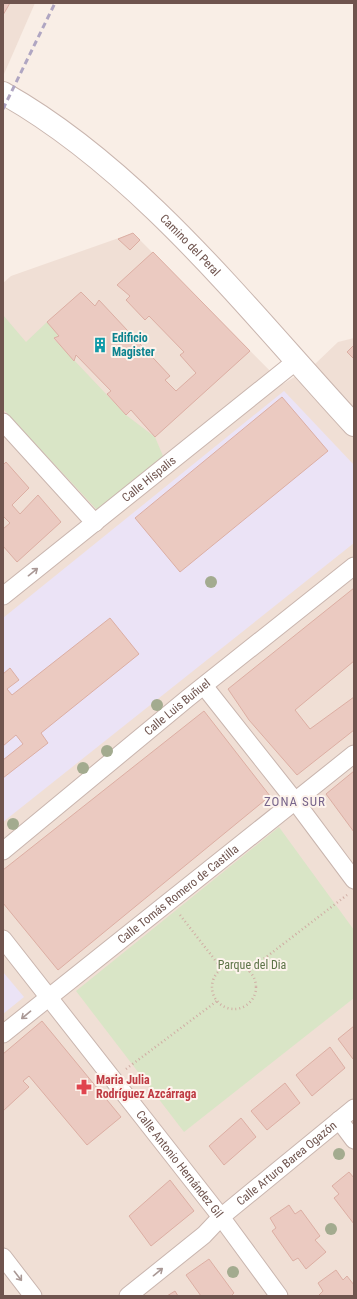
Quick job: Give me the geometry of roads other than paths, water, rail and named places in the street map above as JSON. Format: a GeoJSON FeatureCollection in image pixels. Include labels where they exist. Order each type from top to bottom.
{"type":"FeatureCollection","features":[{"type":"Feature","properties":{"kind":"street","name":"Camino del Peral"},"geometry":{"type":"LineString","coordinates":[[3,93],[59,128],[122,179],[196,252],[354,425]]}},
{"type":"Feature","properties":{"kind":"street","name":"Calle Híspalis"},"geometry":{"type":"LineString","coordinates":[[3,596],[295,362]]}},
{"type":"Feature","properties":{"kind":"street"},"geometry":{"type":"LineString","coordinates":[[3,422],[95,523]]}},
{"type":"Feature","properties":{"kind":"street","name":"Calle Luis Buñuel"},"geometry":{"type":"LineString","coordinates":[[3,851],[204,686],[354,566]]}},
{"type":"Feature","properties":{"kind":"street"},"geometry":{"type":"LineString","coordinates":[[204,686],[295,801],[352,881]]}},
{"type":"Feature","properties":{"kind":"street","name":"Calle Tomás Romero de Castilla"},"geometry":{"type":"LineString","coordinates":[[3,1034],[354,754]]}},
{"type":"Feature","properties":{"kind":"street","name":"Calle Antonio Hernández Gil"},"geometry":{"type":"LineString","coordinates":[[3,939],[221,1217],[279,1296]]}},
{"type":"Feature","properties":{"kind":"street","name":"Calle Arturo Barea Ogazón"},"geometry":{"type":"LineString","coordinates":[[128,1296],[204,1235],[221,1217],[354,1108]]}},
{"type":"Feature","properties":{"kind":"street"},"geometry":{"type":"LineString","coordinates":[[338,1120],[354,1140]]}},
{"type":"Feature","properties":{"kind":"street"},"geometry":{"type":"LineString","coordinates":[[3,1257],[34,1296]]}},
{"type":"Feature","properties":{"kind":"railway"},"geometry":{"type":"LineString","coordinates":[[3,109],[55,3]]}},
{"type":"Feature","properties":{"kind":"place","name":"Edificio Magister"},"geometry":{"type":"Point","coordinates":[100,345]}},
{"type":"Feature","properties":{"kind":"place","name":"Maria Julia Rodríguez Azcárraga"},"geometry":{"type":"Point","coordinates":[84,1087]}},
{"type":"Feature","properties":{"kind":"district","name":"ZONA SUR"},"geometry":{"type":"Point","coordinates":[295,801]}},
{"type":"Feature","properties":{"kind":"park label","name":"Parque del Dia"},"geometry":{"type":"Point","coordinates":[252,965]}}]}
